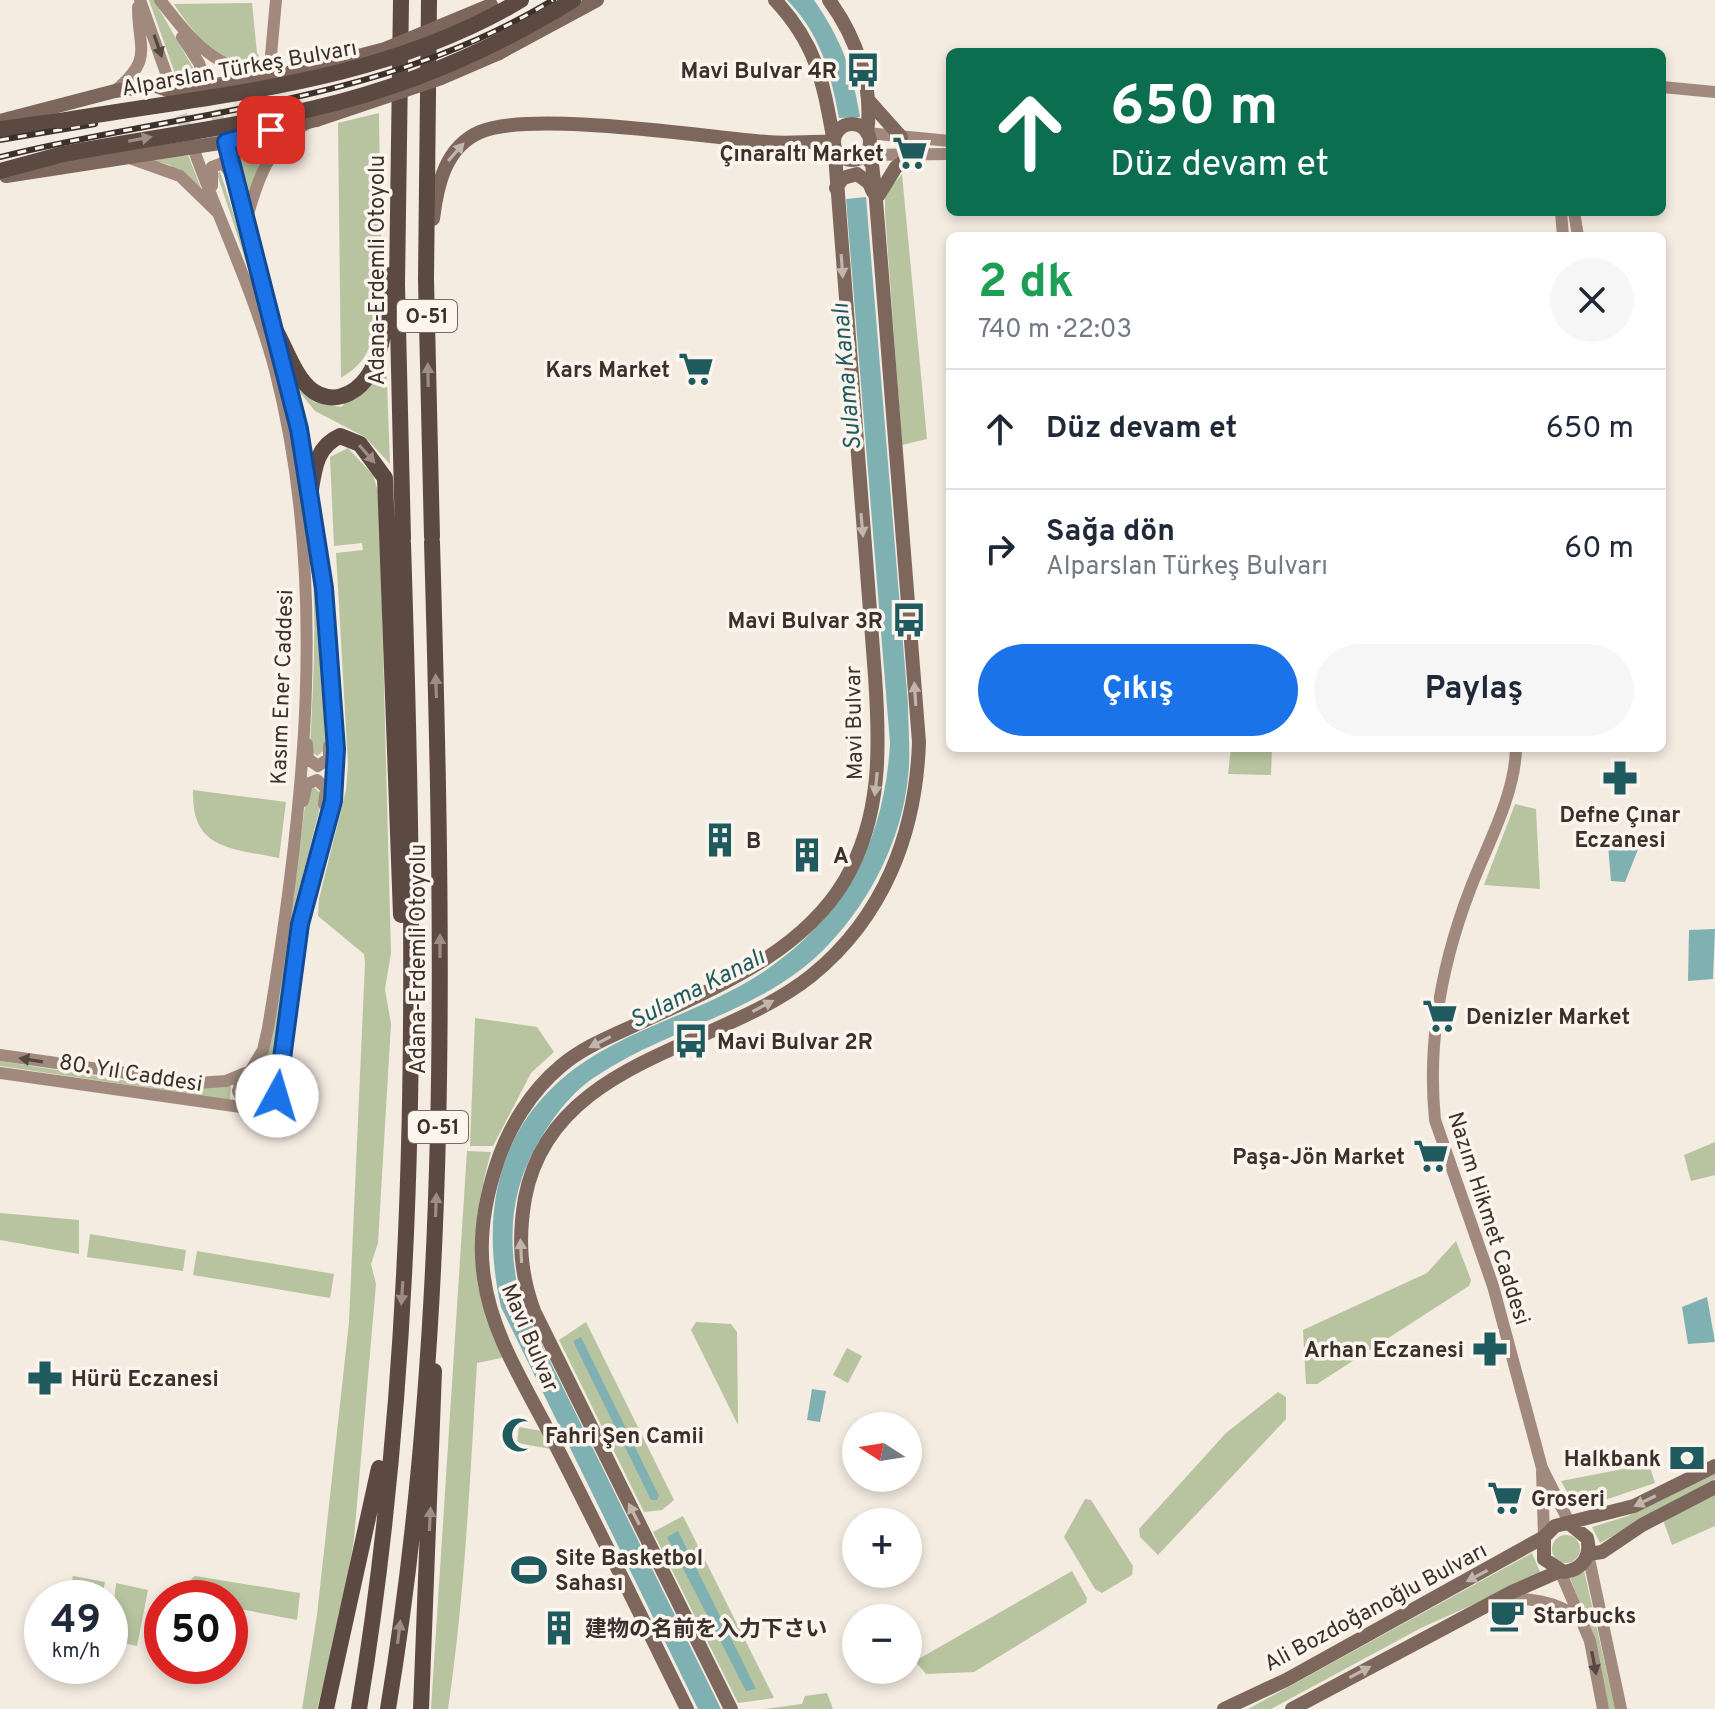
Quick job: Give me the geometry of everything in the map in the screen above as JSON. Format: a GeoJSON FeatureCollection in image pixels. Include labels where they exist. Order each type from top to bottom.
{"type":"FeatureCollection","features":[{"type":"Feature","properties":{"kind":"highway","name":"Adana-Erdemli Otoyolu"},"geometry":{"type":"LineString","coordinates":[[359,1709],[382,1533],[395,1396],[405,1248],[411,1021],[398,118],[401,0]]}},
{"type":"Feature","properties":{"kind":"highway","name":"Adana-Erdemli Otoyolu"},"geometry":{"type":"LineString","coordinates":[[388,1709],[412,1526],[434,1255],[440,903],[426,279],[429,0]]}},
{"type":"Feature","properties":{"kind":"highway","name":"Alparslan Türkeş Bulvarı"},"geometry":{"type":"LineString","coordinates":[[0,129],[349,72],[458,33],[521,0]]}},
{"type":"Feature","properties":{"kind":"highway"},"geometry":{"type":"LineString","coordinates":[[0,171],[63,154],[292,114],[349,99],[459,61],[573,0]]}},
{"type":"Feature","properties":{"kind":"highway"},"geometry":{"type":"LineString","coordinates":[[277,333],[304,381],[314,391],[339,397],[352,392],[365,380],[375,361],[385,318],[386,183],[398,118]]}},
{"type":"Feature","properties":{"kind":"highway"},"geometry":{"type":"LineString","coordinates":[[310,496],[316,461],[326,442],[340,436],[360,444],[385,478],[400,905],[411,1021]]}},
{"type":"Feature","properties":{"kind":"highway"},"geometry":{"type":"LineString","coordinates":[[421,1709],[434,1420],[434,1255]]}},
{"type":"Feature","properties":{"kind":"highway"},"geometry":{"type":"LineString","coordinates":[[326,1709],[395,1396]]}},
{"type":"Feature","properties":{"kind":"main road"},"geometry":{"type":"LineString","coordinates":[[115,91],[139,65],[144,47],[140,0]]}},
{"type":"Feature","properties":{"kind":"main road"},"geometry":{"type":"LineString","coordinates":[[140,0],[174,95]]}},
{"type":"Feature","properties":{"kind":"main road"},"geometry":{"type":"LineString","coordinates":[[160,0],[203,50],[238,69],[269,74],[276,0]]}},
{"type":"Feature","properties":{"kind":"main road"},"geometry":{"type":"LineString","coordinates":[[160,0],[199,63],[208,90]]}},
{"type":"Feature","properties":{"kind":"main road"},"geometry":{"type":"LineString","coordinates":[[0,177],[127,157],[316,120],[441,78],[499,53],[597,0]]}},
{"type":"Feature","properties":{"kind":"main road","name":"Mavi Bulvar"},"geometry":{"type":"LineString","coordinates":[[687,1709],[510,1353],[484,1281],[481,1243],[486,1197],[500,1153],[532,1096],[561,1066],[593,1045],[746,971],[786,945],[836,893],[864,837],[875,797],[880,750],[834,142],[825,84],[816,56],[775,0]]}},
{"type":"Feature","properties":{"kind":"main road"},"geometry":{"type":"LineString","coordinates":[[829,0],[858,53],[868,99],[867,133],[870,144],[864,155]]}},
{"type":"Feature","properties":{"kind":"main road","name":"Alparslan Türkeş Bulvarı"},"geometry":{"type":"LineString","coordinates":[[0,121],[115,91],[153,85],[174,95],[208,90],[269,74],[301,71],[385,49],[495,2]]}},
{"type":"Feature","properties":{"kind":"main road"},"geometry":{"type":"LineString","coordinates":[[1666,87],[1715,92]]}},
{"type":"Feature","properties":{"kind":"main road"},"geometry":{"type":"LineString","coordinates":[[868,99],[901,137]]}},
{"type":"Feature","properties":{"kind":"main road"},"geometry":{"type":"LineString","coordinates":[[247,221],[260,174],[268,158],[285,140],[316,120]]}},
{"type":"Feature","properties":{"kind":"main road"},"geometry":{"type":"LineString","coordinates":[[426,279],[436,190],[448,161],[478,133],[503,124],[789,144],[834,142]]}},
{"type":"Feature","properties":{"kind":"main road"},"geometry":{"type":"LineString","coordinates":[[946,141],[867,133],[859,125],[848,125],[838,131],[834,142],[842,157],[854,160],[864,155],[946,154]]}},
{"type":"Feature","properties":{"kind":"main road","name":"Kasım Ener Caddesi"},"geometry":{"type":"LineString","coordinates":[[225,139],[277,333],[310,496],[320,564],[337,776],[298,940],[277,1083]]}},
{"type":"Feature","properties":{"kind":"main road","name":"Kasım Ener Caddesi"},"geometry":{"type":"LineString","coordinates":[[192,145],[246,278],[275,371],[300,513],[305,571],[308,629],[305,683],[282,938],[263,1050],[248,1072]]}},
{"type":"Feature","properties":{"kind":"main road"},"geometry":{"type":"LineString","coordinates":[[876,200],[881,186],[896,167],[915,154]]}},
{"type":"Feature","properties":{"kind":"main road","name":"Mavi Bulvar"},"geometry":{"type":"LineString","coordinates":[[731,1709],[534,1311],[523,1273],[520,1231],[526,1192],[539,1157],[565,1119],[582,1101],[628,1070],[738,1020],[814,974],[872,910],[904,842],[917,780],[919,742],[876,200],[872,164],[864,155]]}},
{"type":"Feature","properties":{"kind":"main road"},"geometry":{"type":"LineString","coordinates":[[127,157],[180,176],[220,215]]}},
{"type":"Feature","properties":{"kind":"main road"},"geometry":{"type":"LineString","coordinates":[[212,194],[212,167],[223,163],[240,194]]}},
{"type":"Feature","properties":{"kind":"main road"},"geometry":{"type":"LineString","coordinates":[[836,188],[843,178],[857,174],[869,183],[876,200]]}},
{"type":"Feature","properties":{"kind":"main road"},"geometry":{"type":"LineString","coordinates":[[305,571],[311,579],[313,632],[307,748],[308,759],[318,766],[329,758],[320,564]]}},
{"type":"Feature","properties":{"kind":"main road","name":"Nazım Hikmet Caddesi"},"geometry":{"type":"LineString","coordinates":[[1515,752],[1510,785],[1444,971],[1433,1048],[1432,1093],[1435,1120],[1493,1286],[1542,1468]]}},
{"type":"Feature","properties":{"kind":"main road"},"geometry":{"type":"LineString","coordinates":[[282,938],[288,920],[304,791],[311,781],[317,780],[324,784],[326,796],[296,922],[298,940]]}},
{"type":"Feature","properties":{"kind":"main road","name":"80. Yıl Caddesi"},"geometry":{"type":"LineString","coordinates":[[0,1055],[197,1083],[226,1081],[248,1072]]}},
{"type":"Feature","properties":{"kind":"main road"},"geometry":{"type":"LineString","coordinates":[[248,1072],[270,1072],[277,1083],[274,1102],[255,1109],[244,1103],[238,1091],[248,1072]]}},
{"type":"Feature","properties":{"kind":"main road","name":"80. Yıl Caddesi"},"geometry":{"type":"LineString","coordinates":[[0,1073],[255,1109]]}},
{"type":"Feature","properties":{"kind":"main road"},"geometry":{"type":"LineString","coordinates":[[1544,1537],[1555,1526],[1634,1506],[1715,1466]]}},
{"type":"Feature","properties":{"kind":"main road"},"geometry":{"type":"LineString","coordinates":[[1542,1468],[1570,1524],[1587,1538],[1621,1709]]}},
{"type":"Feature","properties":{"kind":"main road"},"geometry":{"type":"LineString","coordinates":[[1542,1468],[1544,1559],[1560,1571],[1590,1641],[1603,1709]]}},
{"type":"Feature","properties":{"kind":"main road"},"geometry":{"type":"LineString","coordinates":[[1292,1709],[1500,1598],[1560,1571],[1579,1567],[1588,1554],[1602,1552],[1642,1525],[1715,1487]]}},
{"type":"Feature","properties":{"kind":"main road","name":"Ali Bozdoğanoğlu Bulvarı"},"geometry":{"type":"LineString","coordinates":[[1224,1709],[1286,1680],[1544,1537]]}},
{"type":"Feature","properties":{"kind":"main road"},"geometry":{"type":"LineString","coordinates":[[1500,1598],[1552,1603],[1580,1618]]}},
{"type":"Feature","properties":{"kind":"green space"},"geometry":{"type":"Polygon","coordinates":[[[149,0],[154,0],[200,80],[179,85],[149,0]]]}},
{"type":"Feature","properties":{"kind":"green space"},"geometry":{"type":"Polygon","coordinates":[[[252,3],[257,53],[265,65],[236,61],[211,47],[191,28],[174,4],[252,3]]]}},
{"type":"Feature","properties":{"kind":"green space"},"geometry":{"type":"Polygon","coordinates":[[[379,113],[381,263],[375,322],[364,357],[341,378],[338,123],[379,113]]]}},
{"type":"Feature","properties":{"kind":"green space"},"geometry":{"type":"Polygon","coordinates":[[[286,134],[262,163],[249,200],[237,144],[286,134]]]}},
{"type":"Feature","properties":{"kind":"green space"},"geometry":{"type":"Polygon","coordinates":[[[188,155],[203,193],[170,165],[147,159],[188,155]]]}},
{"type":"Feature","properties":{"kind":"green space"},"geometry":{"type":"Polygon","coordinates":[[[220,171],[274,342],[288,401],[313,551],[326,749],[317,756],[310,750],[314,600],[304,502],[274,359],[217,174],[220,171]]]}},
{"type":"Feature","properties":{"kind":"green space"},"geometry":{"type":"Polygon","coordinates":[[[902,174],[927,439],[902,445],[885,194],[902,174]]]}},
{"type":"Feature","properties":{"kind":"green space"},"geometry":{"type":"Polygon","coordinates":[[[386,357],[390,464],[365,437],[315,411],[294,385],[314,402],[341,407],[373,378],[386,357]]]}},
{"type":"Feature","properties":{"kind":"green space"},"geometry":{"type":"Polygon","coordinates":[[[348,448],[373,475],[379,495],[391,953],[385,989],[391,1024],[378,1243],[371,1264],[376,1284],[354,1539],[341,1615],[317,1709],[302,1709],[317,1615],[349,1322],[365,963],[364,954],[318,916],[319,899],[346,790],[348,765],[336,553],[363,550],[362,543],[334,546],[330,457],[348,448]]]}},
{"type":"Feature","properties":{"kind":"green space"},"geometry":{"type":"Polygon","coordinates":[[[1231,752],[1272,752],[1271,775],[1228,774],[1231,752]]]}},
{"type":"Feature","properties":{"kind":"green space"},"geometry":{"type":"Polygon","coordinates":[[[314,787],[323,796],[298,894],[271,1071],[259,1066],[278,1002],[307,791],[314,787]]]}},
{"type":"Feature","properties":{"kind":"green space"},"geometry":{"type":"Polygon","coordinates":[[[193,790],[286,802],[279,858],[217,843],[199,825],[193,790]]]}},
{"type":"Feature","properties":{"kind":"green space"},"geometry":{"type":"Polygon","coordinates":[[[1515,804],[1536,809],[1540,889],[1484,885],[1515,804]]]}},
{"type":"Feature","properties":{"kind":"green space"},"geometry":{"type":"Polygon","coordinates":[[[475,1018],[537,1027],[554,1052],[531,1073],[493,1146],[470,1146],[475,1018]]]}},
{"type":"Feature","properties":{"kind":"green space"},"geometry":{"type":"Polygon","coordinates":[[[0,1061],[166,1087],[231,1086],[230,1100],[0,1066],[0,1061]]]}},
{"type":"Feature","properties":{"kind":"green space"},"geometry":{"type":"Polygon","coordinates":[[[1715,1142],[1715,1175],[1691,1181],[1684,1155],[1715,1142]]]}},
{"type":"Feature","properties":{"kind":"green space"},"geometry":{"type":"Polygon","coordinates":[[[467,1151],[491,1152],[478,1209],[476,1267],[485,1312],[506,1357],[477,1363],[454,1666],[448,1709],[431,1709],[467,1151]]]}},
{"type":"Feature","properties":{"kind":"green space"},"geometry":{"type":"Polygon","coordinates":[[[0,1213],[79,1220],[79,1254],[0,1240],[0,1213]]]}},
{"type":"Feature","properties":{"kind":"green space"},"geometry":{"type":"Polygon","coordinates":[[[90,1234],[186,1250],[183,1271],[87,1257],[90,1234]]]}},
{"type":"Feature","properties":{"kind":"green space"},"geometry":{"type":"Polygon","coordinates":[[[1456,1241],[1471,1280],[1469,1286],[1317,1384],[1306,1384],[1303,1330],[1427,1273],[1456,1241]]]}},
{"type":"Feature","properties":{"kind":"green space"},"geometry":{"type":"Polygon","coordinates":[[[197,1251],[334,1274],[330,1298],[193,1275],[197,1251]]]}},
{"type":"Feature","properties":{"kind":"green space"},"geometry":{"type":"Polygon","coordinates":[[[586,1322],[674,1500],[662,1510],[644,1512],[559,1340],[586,1322]]]}},
{"type":"Feature","properties":{"kind":"green space"},"geometry":{"type":"Polygon","coordinates":[[[696,1322],[731,1324],[737,1332],[738,1425],[691,1330],[696,1322]]]}},
{"type":"Feature","properties":{"kind":"green space"},"geometry":{"type":"Polygon","coordinates":[[[847,1348],[862,1356],[848,1383],[833,1375],[847,1348]]]}},
{"type":"Feature","properties":{"kind":"green space"},"geometry":{"type":"Polygon","coordinates":[[[1278,1392],[1286,1397],[1286,1419],[1158,1555],[1140,1537],[1139,1529],[1226,1433],[1278,1392]]]}},
{"type":"Feature","properties":{"kind":"green space"},"geometry":{"type":"Polygon","coordinates":[[[519,1427],[542,1431],[551,1449],[517,1443],[519,1427]]]}},
{"type":"Feature","properties":{"kind":"green space"},"geometry":{"type":"Polygon","coordinates":[[[1649,1464],[1655,1483],[1584,1507],[1572,1501],[1561,1481],[1649,1464]]]}},
{"type":"Feature","properties":{"kind":"green space"},"geometry":{"type":"Polygon","coordinates":[[[1715,1473],[1715,1479],[1600,1543],[1592,1527],[1628,1516],[1715,1473]]]}},
{"type":"Feature","properties":{"kind":"green space"},"geometry":{"type":"Polygon","coordinates":[[[1715,1494],[1715,1526],[1672,1545],[1663,1520],[1715,1494]]]}},
{"type":"Feature","properties":{"kind":"green space"},"geometry":{"type":"Polygon","coordinates":[[[1085,1499],[1091,1500],[1133,1566],[1132,1575],[1102,1593],[1095,1589],[1064,1537],[1085,1499]]]}},
{"type":"Feature","properties":{"kind":"green space"},"geometry":{"type":"Polygon","coordinates":[[[683,1516],[774,1698],[738,1703],[653,1532],[683,1516]]]}},
{"type":"Feature","properties":{"kind":"green space"},"geometry":{"type":"Polygon","coordinates":[[[1566,1535],[1576,1539],[1580,1549],[1576,1559],[1566,1563],[1556,1559],[1552,1549],[1556,1539],[1566,1535]]]}},
{"type":"Feature","properties":{"kind":"green space"},"geometry":{"type":"Polygon","coordinates":[[[1532,1553],[1541,1574],[1421,1628],[1271,1709],[1248,1709],[1532,1553]]]}},
{"type":"Feature","properties":{"kind":"green space"},"geometry":{"type":"Polygon","coordinates":[[[1584,1570],[1615,1709],[1609,1709],[1593,1636],[1570,1578],[1584,1570]]]}},
{"type":"Feature","properties":{"kind":"green space"},"geometry":{"type":"Polygon","coordinates":[[[1072,1571],[1087,1598],[1086,1603],[974,1672],[926,1674],[922,1669],[922,1657],[1072,1571]]]}},
{"type":"Feature","properties":{"kind":"green space"},"geometry":{"type":"Polygon","coordinates":[[[73,1576],[94,1580],[72,1580],[73,1576]]]}},
{"type":"Feature","properties":{"kind":"green space"},"geometry":{"type":"Polygon","coordinates":[[[195,1576],[220,1580],[192,1580],[195,1576]]]}},
{"type":"Feature","properties":{"kind":"green space"},"geometry":{"type":"Polygon","coordinates":[[[248,1585],[300,1593],[297,1620],[248,1610],[248,1585]]]}},
{"type":"Feature","properties":{"kind":"green space"},"geometry":{"type":"Polygon","coordinates":[[[128,1586],[144,1589],[144,1610],[137,1646],[128,1644],[128,1586]]]}},
{"type":"Feature","properties":{"kind":"green space"},"geometry":{"type":"Polygon","coordinates":[[[827,1693],[833,1709],[764,1709],[802,1704],[805,1696],[827,1693]]]}},
{"type":"Feature","properties":{"kind":"water"},"geometry":{"type":"Polygon","coordinates":[[[787,0],[814,0],[824,15],[844,56],[860,117],[839,118],[832,85],[816,40],[787,0]]]}},
{"type":"Feature","properties":{"kind":"water"},"geometry":{"type":"Polygon","coordinates":[[[866,197],[908,704],[908,777],[899,823],[882,867],[858,908],[829,944],[804,967],[748,1002],[627,1058],[589,1081],[564,1105],[528,1162],[513,1220],[514,1259],[520,1300],[721,1709],[698,1709],[501,1307],[494,1266],[493,1227],[497,1190],[507,1155],[523,1123],[546,1094],[575,1068],[611,1046],[731,991],[796,947],[840,898],[870,841],[887,777],[890,743],[846,199],[866,197]]]}},
{"type":"Feature","properties":{"kind":"water"},"geometry":{"type":"Polygon","coordinates":[[[1607,833],[1643,837],[1625,882],[1611,881],[1607,833]]]}},
{"type":"Feature","properties":{"kind":"water"},"geometry":{"type":"Polygon","coordinates":[[[1715,929],[1713,979],[1688,981],[1689,930],[1715,929]]]}},
{"type":"Feature","properties":{"kind":"water"},"geometry":{"type":"Polygon","coordinates":[[[1707,1297],[1715,1342],[1688,1344],[1682,1307],[1707,1297]]]}},
{"type":"Feature","properties":{"kind":"water"},"geometry":{"type":"Polygon","coordinates":[[[581,1337],[659,1496],[657,1500],[651,1500],[573,1341],[581,1337]]]}},
{"type":"Feature","properties":{"kind":"water"},"geometry":{"type":"Polygon","coordinates":[[[812,1389],[826,1391],[820,1422],[807,1420],[812,1389]]]}},
{"type":"Feature","properties":{"kind":"water"},"geometry":{"type":"Polygon","coordinates":[[[678,1531],[756,1689],[746,1691],[667,1537],[678,1531]]]}},
{"type":"Feature","properties":{"kind":"tunnel"},"geometry":{"type":"LineString","coordinates":[[209,93],[223,133]]}},
{"type":"Feature","properties":{"kind":"tunnel"},"geometry":{"type":"LineString","coordinates":[[175,98],[190,140]]}},
{"type":"Feature","properties":{"kind":"railway"},"geometry":{"type":"LineString","coordinates":[[0,157],[353,83],[421,62],[488,35],[553,0]]}},
{"type":"Feature","properties":{"kind":"railway"},"geometry":{"type":"LineString","coordinates":[[0,140],[95,124]]}},
{"type":"Feature","properties":{"kind":"place","name":"Mavi Bulvar 4R"},"geometry":{"type":"Point","coordinates":[863,70]}},
{"type":"Feature","properties":{"kind":"place","name":"Çınaraltı Market"},"geometry":{"type":"Point","coordinates":[910,153]}},
{"type":"Feature","properties":{"kind":"place","name":"Kars Market"},"geometry":{"type":"Point","coordinates":[696,369]}},
{"type":"Feature","properties":{"kind":"place","name":"Mavi Bulvar 3R"},"geometry":{"type":"Point","coordinates":[909,620]}},
{"type":"Feature","properties":{"kind":"place","name":"Defne Çınar Eczanesi"},"geometry":{"type":"Point","coordinates":[1620,778]}},
{"type":"Feature","properties":{"kind":"place","name":"B"},"geometry":{"type":"Point","coordinates":[720,840]}},
{"type":"Feature","properties":{"kind":"place","name":"A"},"geometry":{"type":"Point","coordinates":[807,855]}},
{"type":"Feature","properties":{"kind":"place","name":"Denizler Market"},"geometry":{"type":"Point","coordinates":[1440,1016]}},
{"type":"Feature","properties":{"kind":"place","name":"Mavi Bulvar 2R"},"geometry":{"type":"Point","coordinates":[691,1041]}},
{"type":"Feature","properties":{"kind":"place","name":"Paşa-Jön Market"},"geometry":{"type":"Point","coordinates":[1431,1156]}},
{"type":"Feature","properties":{"kind":"place","name":"Arhan Eczanesi"},"geometry":{"type":"Point","coordinates":[1490,1349]}},
{"type":"Feature","properties":{"kind":"place","name":"Hürü Eczanesi"},"geometry":{"type":"Point","coordinates":[45,1378]}},
{"type":"Feature","properties":{"kind":"place","name":"Fahri Şen Camii"},"geometry":{"type":"Point","coordinates":[519,1435]}},
{"type":"Feature","properties":{"kind":"place","name":"Halkbank"},"geometry":{"type":"Point","coordinates":[1687,1458]}},
{"type":"Feature","properties":{"kind":"place","name":"Groseri"},"geometry":{"type":"Point","coordinates":[1505,1498]}},
{"type":"Feature","properties":{"kind":"place","name":"Site Basketbol Sahası"},"geometry":{"type":"Point","coordinates":[529,1570]}},
{"type":"Feature","properties":{"kind":"place","name":"Starbucks"},"geometry":{"type":"Point","coordinates":[1507,1615]}},
{"type":"Feature","properties":{"kind":"place","name":"建物の名前を入力下さい"},"geometry":{"type":"Point","coordinates":[559,1628]}},
{"type":"Feature","properties":{"kind":"route"},"geometry":{"type":"LineString","coordinates":[[271,130],[226,142],[287,371],[299,429],[324,588],[337,776],[300,924],[277,1096]]}},
{"type":"Feature","properties":{"kind":"water label","name":"Sulama Kanalı"},"geometry":{"type":"Point","coordinates":[846,377]}},
{"type":"Feature","properties":{"kind":"water label","name":"Sulama Kanalı"},"geometry":{"type":"Point","coordinates":[697,988]}}]}
